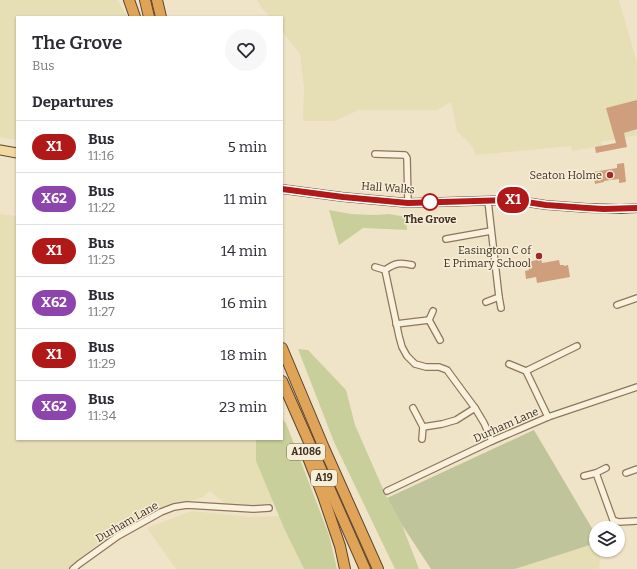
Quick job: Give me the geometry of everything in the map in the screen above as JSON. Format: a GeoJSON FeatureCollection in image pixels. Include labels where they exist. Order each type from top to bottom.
{"type":"FeatureCollection","features":[{"type":"Feature","properties":{"kind":"highway"},"geometry":{"type":"LineString","coordinates":[[129,0],[135,16]]}},
{"type":"Feature","properties":{"kind":"highway"},"geometry":{"type":"LineString","coordinates":[[145,0],[149,16]]}},
{"type":"Feature","properties":{"kind":"highway"},"geometry":{"type":"LineString","coordinates":[[157,0],[161,16]]}},
{"type":"Feature","properties":{"kind":"highway","name":"A19"},"geometry":{"type":"LineString","coordinates":[[283,350],[324,448],[378,569]]}},
{"type":"Feature","properties":{"kind":"highway","name":"A19"},"geometry":{"type":"LineString","coordinates":[[283,384],[365,569]]}},
{"type":"Feature","properties":{"kind":"highway","name":"A1086"},"geometry":{"type":"LineString","coordinates":[[283,384],[340,546],[345,569]]}},
{"type":"Feature","properties":{"kind":"highway","name":"A1086"},"geometry":{"type":"LineString","coordinates":[[324,448],[385,569]]}},
{"type":"Feature","properties":{"kind":"main road"},"geometry":{"type":"LineString","coordinates":[[0,150],[16,153]]}},
{"type":"Feature","properties":{"kind":"main road","name":"Hall Walks"},"geometry":{"type":"LineString","coordinates":[[283,189],[343,197],[408,203],[513,200],[546,205],[587,208],[637,208]]}},
{"type":"Feature","properties":{"kind":"street"},"geometry":{"type":"LineString","coordinates":[[375,154],[405,155],[407,158],[408,203]]}},
{"type":"Feature","properties":{"kind":"street"},"geometry":{"type":"LineString","coordinates":[[488,201],[501,308]]}},
{"type":"Feature","properties":{"kind":"street"},"geometry":{"type":"LineString","coordinates":[[446,238],[491,230]]}},
{"type":"Feature","properties":{"kind":"street"},"geometry":{"type":"LineString","coordinates":[[374,267],[385,270],[393,265],[404,263],[412,265]]}},
{"type":"Feature","properties":{"kind":"street"},"geometry":{"type":"LineString","coordinates":[[385,270],[396,324],[402,346],[407,356],[415,364],[426,367],[434,366],[447,370],[475,408],[484,423],[492,442]]}},
{"type":"Feature","properties":{"kind":"street"},"geometry":{"type":"LineString","coordinates":[[486,302],[499,298]]}},
{"type":"Feature","properties":{"kind":"street"},"geometry":{"type":"LineString","coordinates":[[617,305],[637,298]]}},
{"type":"Feature","properties":{"kind":"street"},"geometry":{"type":"LineString","coordinates":[[429,320],[433,311]]}},
{"type":"Feature","properties":{"kind":"street"},"geometry":{"type":"LineString","coordinates":[[396,324],[429,320]]}},
{"type":"Feature","properties":{"kind":"street"},"geometry":{"type":"LineString","coordinates":[[429,320],[440,340]]}},
{"type":"Feature","properties":{"kind":"street"},"geometry":{"type":"LineString","coordinates":[[526,371],[577,346]]}},
{"type":"Feature","properties":{"kind":"street"},"geometry":{"type":"LineString","coordinates":[[509,364],[526,371],[548,417]]}},
{"type":"Feature","properties":{"kind":"street","name":"Durham Lane"},"geometry":{"type":"LineString","coordinates":[[387,491],[548,417],[637,387]]}},
{"type":"Feature","properties":{"kind":"street"},"geometry":{"type":"LineString","coordinates":[[413,408],[422,427],[422,438]]}},
{"type":"Feature","properties":{"kind":"street"},"geometry":{"type":"LineString","coordinates":[[422,427],[456,420],[475,408]]}},
{"type":"Feature","properties":{"kind":"street"},"geometry":{"type":"LineString","coordinates":[[584,476],[596,473],[606,468]]}},
{"type":"Feature","properties":{"kind":"street"},"geometry":{"type":"LineString","coordinates":[[626,473],[636,471]]}},
{"type":"Feature","properties":{"kind":"street"},"geometry":{"type":"LineString","coordinates":[[596,473],[613,520],[619,522],[637,521]]}},
{"type":"Feature","properties":{"kind":"street","name":"Durham Lane"},"geometry":{"type":"LineString","coordinates":[[73,569],[118,536],[161,512],[174,507],[187,505],[254,509],[268,508]]}},
{"type":"Feature","properties":{"kind":"shaded area"},"geometry":{"type":"Polygon","coordinates":[[[0,0],[117,0],[127,16],[16,16],[16,140],[0,137],[0,0]]]}},
{"type":"Feature","properties":{"kind":"shaded area"},"geometry":{"type":"Polygon","coordinates":[[[257,0],[619,0],[637,63],[637,135],[601,142],[602,146],[572,151],[571,146],[476,155],[472,146],[457,131],[451,102],[437,110],[359,110],[334,121],[303,121],[304,87],[300,54],[283,32],[283,16],[269,16],[257,0]]]}},
{"type":"Feature","properties":{"kind":"shaded area"},"geometry":{"type":"Polygon","coordinates":[[[0,214],[16,216],[16,440],[256,440],[256,461],[274,503],[259,505],[224,503],[210,491],[203,497],[166,508],[95,546],[68,569],[0,569],[0,214]]]}},
{"type":"Feature","properties":{"kind":"shaded area"},"geometry":{"type":"Polygon","coordinates":[[[192,511],[250,517],[279,516],[304,569],[176,569],[147,528],[192,511]]]}},
{"type":"Feature","properties":{"kind":"shaded area"},"geometry":{"type":"Polygon","coordinates":[[[589,545],[589,557],[600,557],[599,569],[515,569],[589,545]]]}},
{"type":"Feature","properties":{"kind":"green space"},"geometry":{"type":"Polygon","coordinates":[[[329,210],[351,214],[389,214],[406,217],[407,230],[363,228],[339,245],[329,210]]]}},
{"type":"Feature","properties":{"kind":"green space"},"geometry":{"type":"Polygon","coordinates":[[[298,349],[308,350],[346,390],[355,425],[387,498],[402,525],[419,569],[395,569],[334,442],[298,349]]]}},
{"type":"Feature","properties":{"kind":"green space"},"geometry":{"type":"Polygon","coordinates":[[[283,420],[286,423],[329,535],[337,569],[304,569],[284,528],[256,461],[256,440],[283,440],[283,420]]]}},
{"type":"Feature","properties":{"kind":"green space"},"geometry":{"type":"Polygon","coordinates":[[[534,430],[589,523],[589,545],[515,569],[431,569],[402,525],[387,498],[534,430]]]}},
{"type":"Feature","properties":{"kind":"building"},"geometry":{"type":"Polygon","coordinates":[[[637,100],[637,129],[624,133],[627,147],[596,153],[595,147],[616,143],[606,108],[637,100]]]}},
{"type":"Feature","properties":{"kind":"building","name":"Seaton Holme"},"geometry":{"type":"Polygon","coordinates":[[[624,163],[626,182],[619,183],[619,179],[595,184],[593,172],[617,168],[617,164],[624,163]]]}},
{"type":"Feature","properties":{"kind":"building"},"geometry":{"type":"Polygon","coordinates":[[[541,259],[542,263],[559,260],[560,265],[568,265],[570,277],[537,283],[536,277],[526,279],[525,271],[529,270],[528,262],[541,259]]]}},
{"type":"Feature","properties":{"kind":"bus line","name":"X1"},"geometry":{"type":"LineString","coordinates":[[283,189],[343,197],[408,203],[513,200],[546,205],[587,208],[637,208]]}},
{"type":"Feature","properties":{"kind":"place","name":"Seaton Holme"},"geometry":{"type":"Point","coordinates":[610,175]}},
{"type":"Feature","properties":{"kind":"place","name":"The Grove"},"geometry":{"type":"Point","coordinates":[430,202]}},
{"type":"Feature","properties":{"kind":"place","name":"Easington C of E Primary School"},"geometry":{"type":"Point","coordinates":[539,256]}}]}
